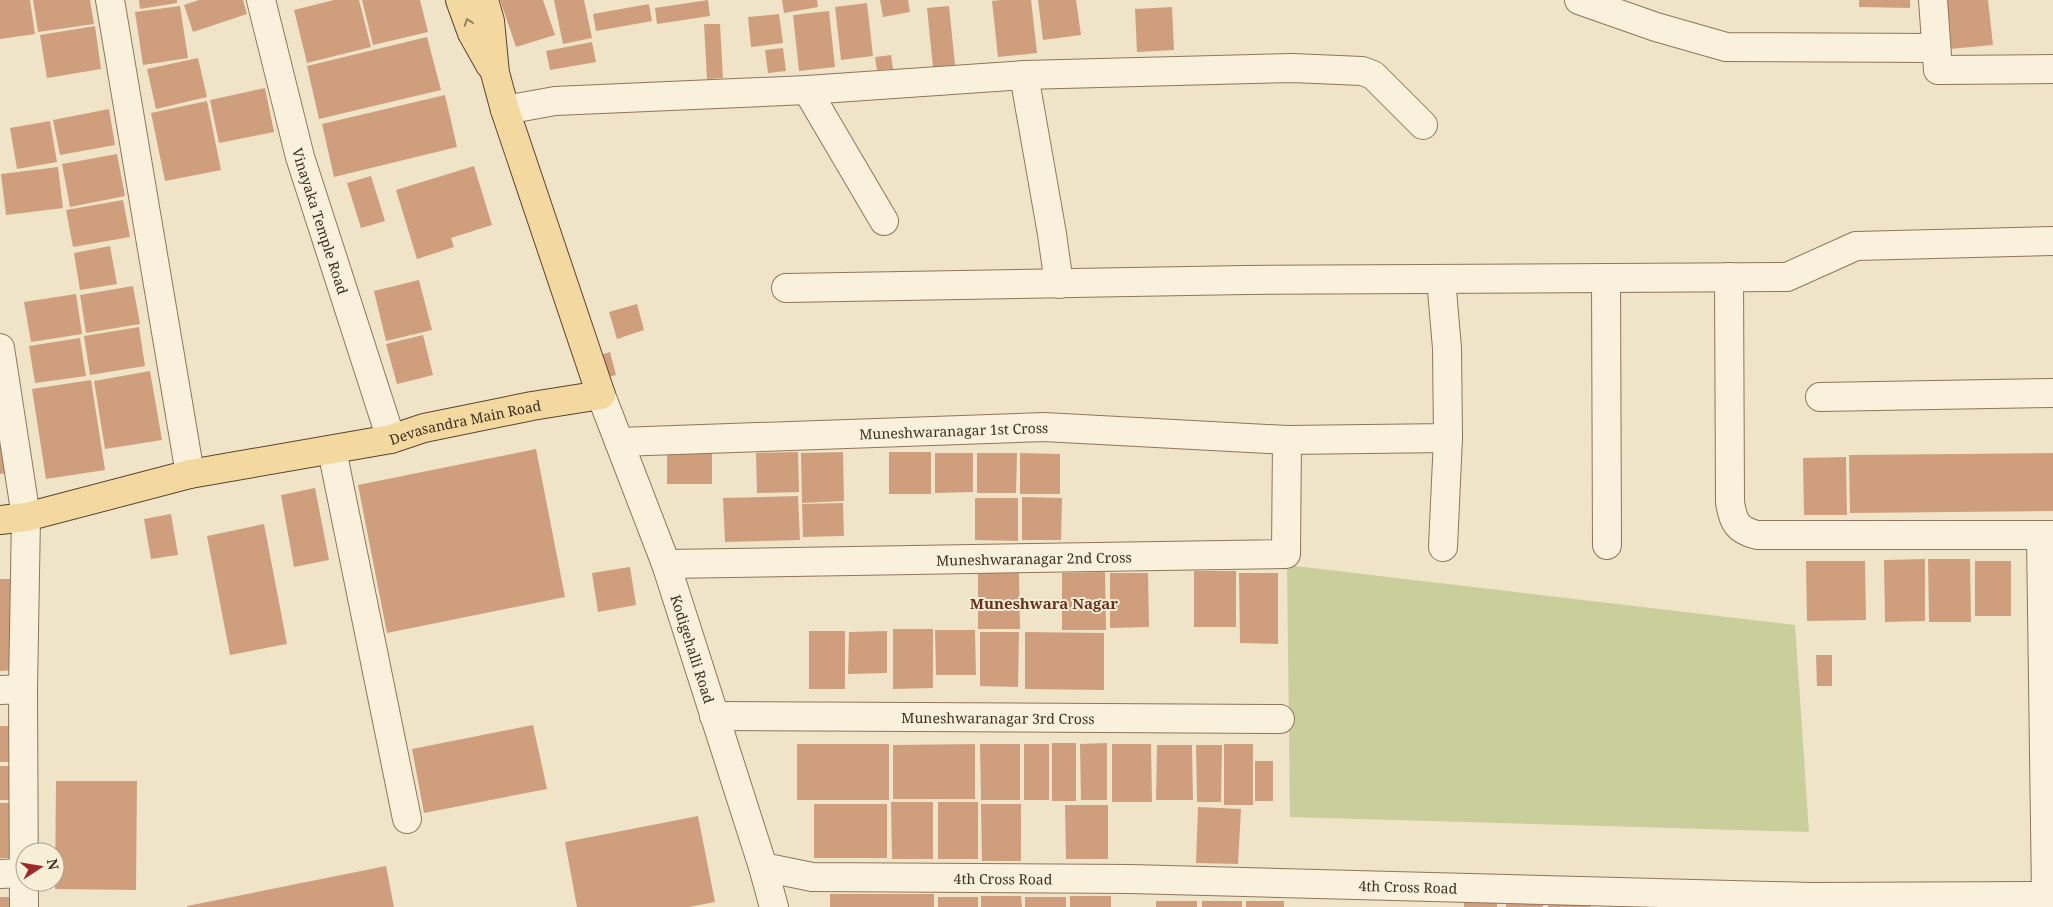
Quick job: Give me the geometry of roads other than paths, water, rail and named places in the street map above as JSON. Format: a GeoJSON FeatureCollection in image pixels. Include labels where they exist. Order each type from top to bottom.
{"type":"FeatureCollection","features":[{"type":"Feature","properties":{"kind":"main road"},"geometry":{"type":"LineString","coordinates":[[460,0],[472,33],[495,73]]}},
{"type":"Feature","properties":{"kind":"main road"},"geometry":{"type":"LineString","coordinates":[[484,0],[490,21],[495,73],[595,396]]}},
{"type":"Feature","properties":{"kind":"main road","name":"Devasandra Main Road"},"geometry":{"type":"LineString","coordinates":[[13,519],[190,474],[390,440],[424,428],[595,396]]}},
{"type":"Feature","properties":{"kind":"street"},"geometry":{"type":"LineString","coordinates":[[110,0],[190,474]]}},
{"type":"Feature","properties":{"kind":"street","name":"Vinayaka Temple Road"},"geometry":{"type":"LineString","coordinates":[[261,0],[300,157],[390,440]]}},
{"type":"Feature","properties":{"kind":"street"},"geometry":{"type":"LineString","coordinates":[[1579,0],[1656,27],[1726,47],[1935,48]]}},
{"type":"Feature","properties":{"kind":"street"},"geometry":{"type":"LineString","coordinates":[[1933,0],[1938,70],[2053,69]]}},
{"type":"Feature","properties":{"kind":"street"},"geometry":{"type":"LineString","coordinates":[[506,110],[555,102],[807,90],[1024,75],[1292,68],[1362,71],[1373,75],[1423,125]]}},
{"type":"Feature","properties":{"kind":"street"},"geometry":{"type":"LineString","coordinates":[[1024,75],[1052,234],[1058,284]]}},
{"type":"Feature","properties":{"kind":"street"},"geometry":{"type":"LineString","coordinates":[[807,90],[884,221]]}},
{"type":"Feature","properties":{"kind":"street"},"geometry":{"type":"LineString","coordinates":[[786,288],[1441,279],[1787,277],[1856,246],[1940,242],[2053,241]]}},
{"type":"Feature","properties":{"kind":"street"},"geometry":{"type":"LineString","coordinates":[[1728,277],[1730,502],[1737,524],[1745,532],[1757,535],[2047,536],[2049,896]]}},
{"type":"Feature","properties":{"kind":"street"},"geometry":{"type":"LineString","coordinates":[[1606,278],[1607,545]]}},
{"type":"Feature","properties":{"kind":"street"},"geometry":{"type":"LineString","coordinates":[[1441,279],[1447,348],[1448,438],[1443,547]]}},
{"type":"Feature","properties":{"kind":"street"},"geometry":{"type":"LineString","coordinates":[[0,348],[13,519],[12,874],[24,907]]}},
{"type":"Feature","properties":{"kind":"street"},"geometry":{"type":"LineString","coordinates":[[1820,397],[2053,393]]}},
{"type":"Feature","properties":{"kind":"street","name":"Kodigehalli Road"},"geometry":{"type":"LineString","coordinates":[[595,396],[619,442],[666,564],[763,867],[774,907]]}},
{"type":"Feature","properties":{"kind":"street","name":"Muneshwaranagar 1st Cross"},"geometry":{"type":"LineString","coordinates":[[619,442],[1044,426],[1288,440],[1448,438]]}},
{"type":"Feature","properties":{"kind":"street","name":"Muneshwaranagar 2nd Cross"},"geometry":{"type":"LineString","coordinates":[[666,564],[1286,554],[1288,440]]}},
{"type":"Feature","properties":{"kind":"street"},"geometry":{"type":"LineString","coordinates":[[332,450],[407,819]]}},
{"type":"Feature","properties":{"kind":"street","name":"Muneshwaranagar 3rd Cross"},"geometry":{"type":"LineString","coordinates":[[714,716],[1280,719]]}},
{"type":"Feature","properties":{"kind":"street","name":"4th Cross Road"},"geometry":{"type":"LineString","coordinates":[[763,867],[812,877],[1130,878],[1811,902],[2049,896]]}},
{"type":"Feature","properties":{"kind":"district","name":"Muneshwara Nagar"},"geometry":{"type":"Point","coordinates":[1044,603]}}]}
